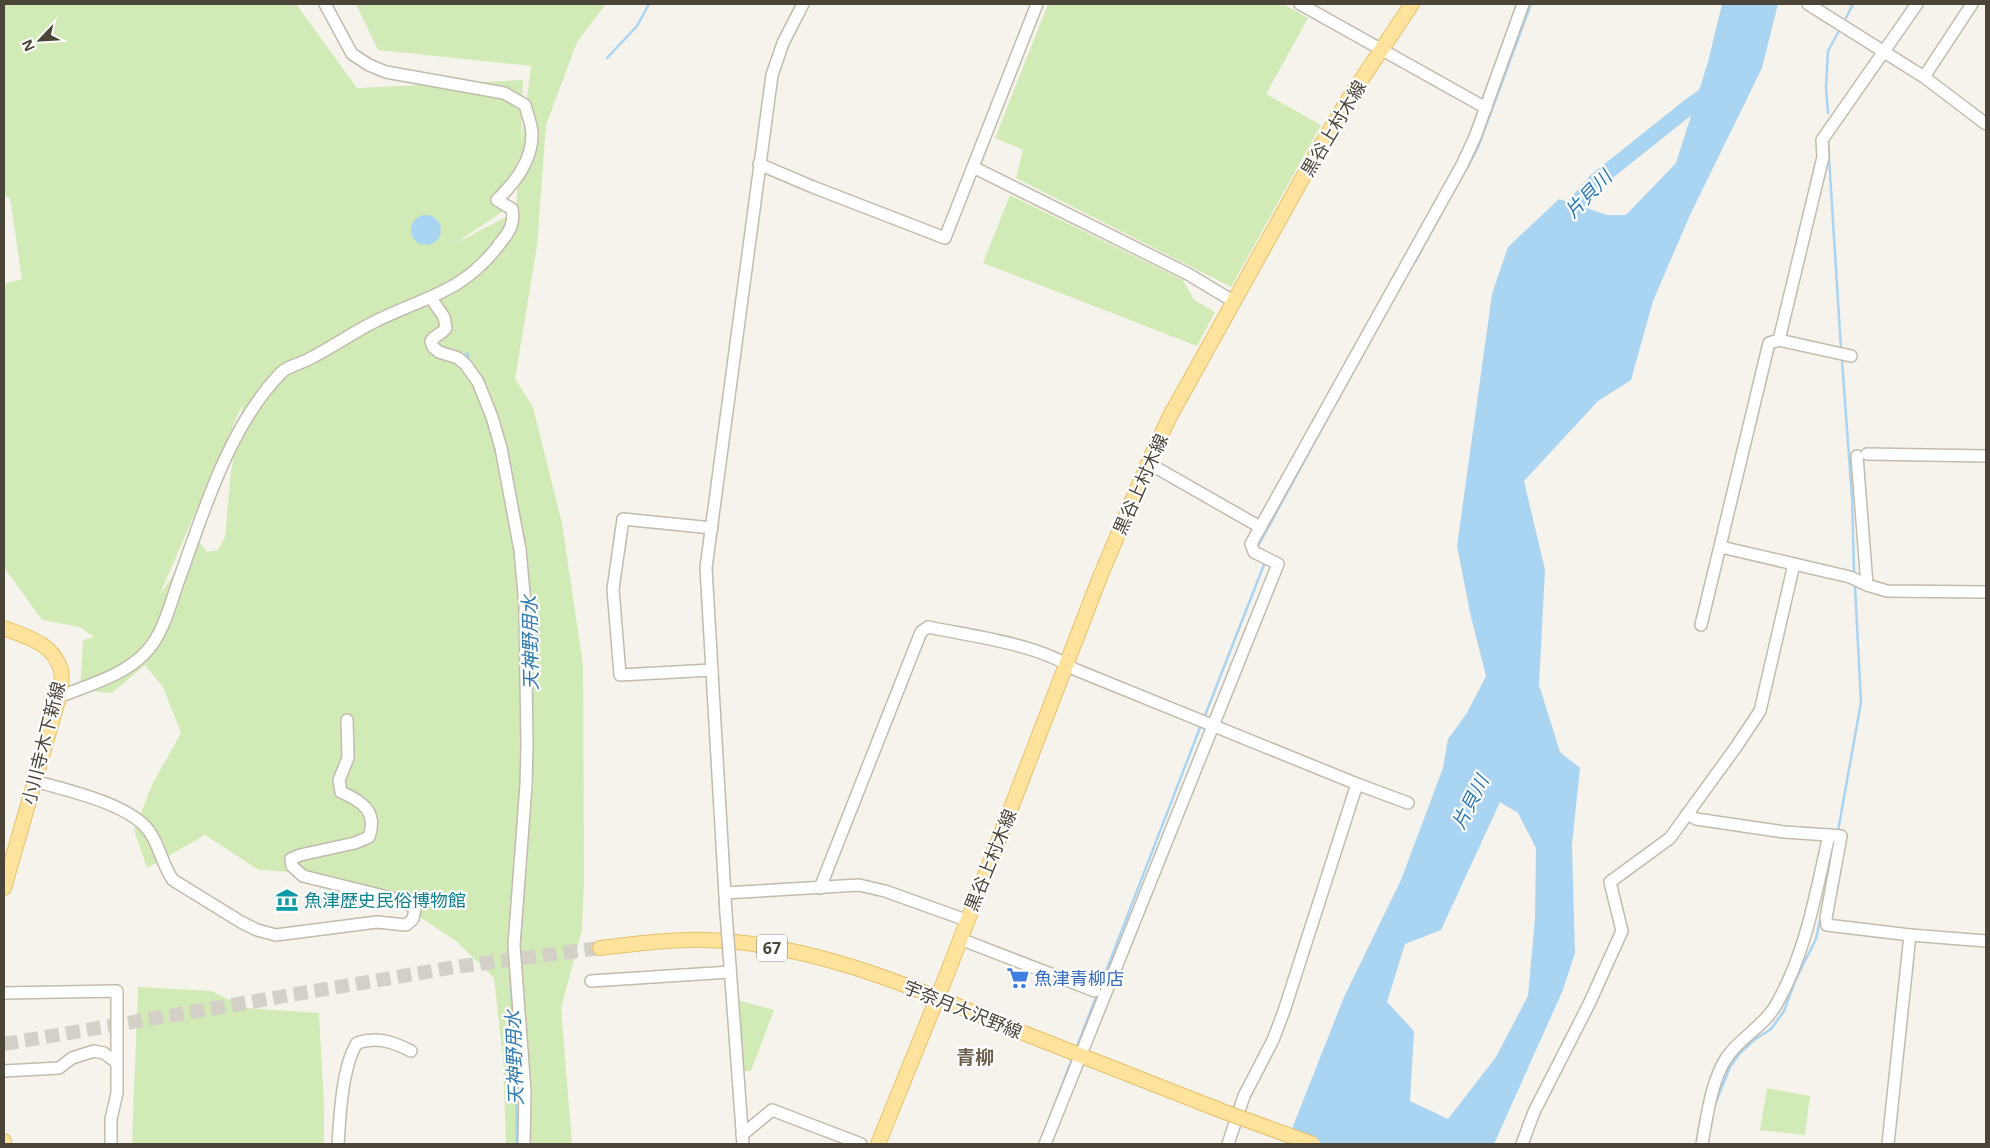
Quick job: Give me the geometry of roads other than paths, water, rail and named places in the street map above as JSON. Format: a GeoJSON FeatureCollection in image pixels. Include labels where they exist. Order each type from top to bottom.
{"type":"FeatureCollection","features":[{"type":"Feature","properties":{"kind":"main road","name":"黒谷上村木線"},"geometry":{"type":"LineString","coordinates":[[878,1144],[1117,536],[1170,416],[1326,137],[1412,4]]}},
{"type":"Feature","properties":{"kind":"main road","name":"小川寺木下新線"},"geometry":{"type":"LineString","coordinates":[[4,628],[42,644],[53,653],[61,671],[59,697],[4,888]]}},
{"type":"Feature","properties":{"kind":"main road","name":"宇奈月大沢野線"},"geometry":{"type":"LineString","coordinates":[[600,948],[706,940],[780,949],[864,970],[1080,1056],[1313,1144]]}},
{"type":"Feature","properties":{"kind":"street"},"geometry":{"type":"LineString","coordinates":[[59,697],[124,670],[145,653],[158,636],[200,521],[230,447],[252,406],[267,387],[284,370],[309,359],[375,322],[460,284],[485,263],[508,234],[514,220],[512,209],[497,200],[512,185],[531,152],[532,130],[525,105],[504,93],[386,72],[369,65],[352,54],[325,4]]}},
{"type":"Feature","properties":{"kind":"street"},"geometry":{"type":"LineString","coordinates":[[741,1142],[706,568],[772,75],[783,43],[803,4]]}},
{"type":"Feature","properties":{"kind":"street"},"geometry":{"type":"LineString","coordinates":[[759,164],[945,238],[1037,4]]}},
{"type":"Feature","properties":{"kind":"street"},"geometry":{"type":"LineString","coordinates":[[1300,4],[1486,108]]}},
{"type":"Feature","properties":{"kind":"street"},"geometry":{"type":"LineString","coordinates":[[1045,1144],[1278,564],[1254,552],[1251,544],[1462,165],[1486,108],[1523,4]]}},
{"type":"Feature","properties":{"kind":"street"},"geometry":{"type":"LineString","coordinates":[[1779,340],[1823,157],[1822,140],[1917,4]]}},
{"type":"Feature","properties":{"kind":"street"},"geometry":{"type":"LineString","coordinates":[[1924,77],[1972,4]]}},
{"type":"Feature","properties":{"kind":"street"},"geometry":{"type":"LineString","coordinates":[[1810,5],[1924,77],[1986,124]]}},
{"type":"Feature","properties":{"kind":"street"},"geometry":{"type":"LineString","coordinates":[[973,167],[1188,274],[1234,301]]}},
{"type":"Feature","properties":{"kind":"street"},"geometry":{"type":"LineString","coordinates":[[431,298],[444,317],[446,328],[433,337],[431,341],[433,347],[440,352],[458,358],[466,365],[478,382],[492,417],[501,448],[520,550],[525,605],[527,746],[514,945],[525,1091],[524,1144]]}},
{"type":"Feature","properties":{"kind":"street"},"geometry":{"type":"LineString","coordinates":[[1701,625],[1769,342],[1779,340],[1851,356]]}},
{"type":"Feature","properties":{"kind":"street"},"geometry":{"type":"LineString","coordinates":[[1867,585],[1862,455],[1986,456]]}},
{"type":"Feature","properties":{"kind":"street"},"geometry":{"type":"LineString","coordinates":[[1148,463],[1260,528]]}},
{"type":"Feature","properties":{"kind":"street"},"geometry":{"type":"LineString","coordinates":[[712,528],[623,519],[613,589],[620,675],[712,670]]}},
{"type":"Feature","properties":{"kind":"street"},"geometry":{"type":"LineString","coordinates":[[1721,547],[1850,576],[1867,585],[1887,591],[1986,592]]}},
{"type":"Feature","properties":{"kind":"street"},"geometry":{"type":"LineString","coordinates":[[1522,1144],[1534,1112],[1593,996],[1622,931],[1610,882],[1670,838],[1736,748],[1760,710],[1794,564]]}},
{"type":"Feature","properties":{"kind":"street"},"geometry":{"type":"LineString","coordinates":[[820,888],[921,632],[928,627],[1018,647],[1061,661],[1074,669],[1408,803]]}},
{"type":"Feature","properties":{"kind":"street"},"geometry":{"type":"LineString","coordinates":[[34,781],[80,794],[132,817],[149,831],[165,869],[173,880],[257,930],[276,935],[377,922],[406,925],[413,919],[415,909],[404,901],[303,876],[292,866],[291,859],[300,855],[355,843],[370,837],[372,828],[368,810],[359,800],[341,792],[339,780],[348,758],[347,720]]}},
{"type":"Feature","properties":{"kind":"street"},"geometry":{"type":"LineString","coordinates":[[1228,1144],[1244,1096],[1273,1040],[1284,1011],[1357,784]]}},
{"type":"Feature","properties":{"kind":"street"},"geometry":{"type":"LineString","coordinates":[[1688,814],[1696,819],[1784,832],[1841,836],[1826,918],[1827,925],[1910,935],[1986,941]]}},
{"type":"Feature","properties":{"kind":"street"},"geometry":{"type":"LineString","coordinates":[[1702,1144],[1710,1100],[1727,1058],[1749,1034],[1768,1018],[1777,1003],[1806,935],[1829,835]]}},
{"type":"Feature","properties":{"kind":"street"},"geometry":{"type":"LineString","coordinates":[[725,893],[859,885],[885,891],[966,920]]}},
{"type":"Feature","properties":{"kind":"street"},"geometry":{"type":"LineString","coordinates":[[1888,1144],[1910,935]]}},
{"type":"Feature","properties":{"kind":"street"},"geometry":{"type":"LineString","coordinates":[[960,939],[1095,991]]}},
{"type":"Feature","properties":{"kind":"street"},"geometry":{"type":"LineString","coordinates":[[591,981],[730,969]]}},
{"type":"Feature","properties":{"kind":"street"},"geometry":{"type":"LineString","coordinates":[[4,992],[116,991],[117,1092],[112,1119],[111,1144]]}},
{"type":"Feature","properties":{"kind":"street"},"geometry":{"type":"LineString","coordinates":[[338,1144],[345,1074],[350,1054],[356,1043],[381,1039],[411,1050]]}},
{"type":"Feature","properties":{"kind":"street"},"geometry":{"type":"LineString","coordinates":[[4,1071],[59,1068],[72,1058],[94,1051],[104,1053],[117,1063]]}},
{"type":"Feature","properties":{"kind":"street"},"geometry":{"type":"LineString","coordinates":[[741,1142],[772,1110],[861,1144]]}},
{"type":"Feature","properties":{"kind":"water"},"geometry":{"type":"Polygon","coordinates":[[[1722,4],[1778,4],[1762,68],[1690,215],[1653,301],[1631,380],[1598,401],[1524,481],[1545,570],[1539,685],[1560,752],[1580,768],[1572,844],[1575,953],[1563,990],[1494,1144],[1286,1144],[1344,997],[1401,880],[1443,768],[1448,739],[1467,713],[1486,676],[1471,617],[1457,546],[1492,294],[1508,247],[1559,199],[1607,215],[1626,215],[1676,163],[1708,62],[1722,4]],[[1500,802],[1441,930],[1405,944],[1387,1002],[1414,1031],[1410,1101],[1448,1119],[1496,1057],[1528,996],[1535,918],[1536,848],[1518,813],[1500,802]]]}},
{"type":"Feature","properties":{"kind":"water"},"geometry":{"type":"Polygon","coordinates":[[[426,215],[432,216],[440,224],[440,236],[432,244],[426,245],[420,244],[412,236],[411,230],[412,224],[420,216],[426,215]]]}},
{"type":"Feature","properties":{"kind":"waterway","name":"天神野用水"},"geometry":{"type":"LineString","coordinates":[[607,58],[637,26],[649,4]]}},
{"type":"Feature","properties":{"kind":"waterway"},"geometry":{"type":"LineString","coordinates":[[1467,168],[1478,147],[1531,4]]}},
{"type":"Feature","properties":{"kind":"waterway"},"geometry":{"type":"LineString","coordinates":[[1846,18],[1853,4]]}},
{"type":"Feature","properties":{"kind":"waterway"},"geometry":{"type":"LineString","coordinates":[[1828,113],[1826,87],[1828,51],[1839,31]]}},
{"type":"Feature","properties":{"kind":"waterway","name":"片貝川"},"geometry":{"type":"LineString","coordinates":[[1562,220],[1596,181],[1713,90]]}},
{"type":"Feature","properties":{"kind":"waterway"},"geometry":{"type":"LineString","coordinates":[[1828,141],[1841,349]]}},
{"type":"Feature","properties":{"kind":"waterway"},"geometry":{"type":"LineString","coordinates":[[1415,262],[1441,214]]}},
{"type":"Feature","properties":{"kind":"waterway","name":"天神野用水"},"geometry":{"type":"LineString","coordinates":[[467,353],[469,361]]}},
{"type":"Feature","properties":{"kind":"waterway"},"geometry":{"type":"LineString","coordinates":[[1842,361],[1852,497],[1854,571]]}},
{"type":"Feature","properties":{"kind":"waterway"},"geometry":{"type":"LineString","coordinates":[[1257,548],[1339,397]]}},
{"type":"Feature","properties":{"kind":"waterway","name":"天神野用水"},"geometry":{"type":"LineString","coordinates":[[499,422],[505,443]]}},
{"type":"Feature","properties":{"kind":"waterway","name":"天神野用水"},"geometry":{"type":"LineString","coordinates":[[507,451],[524,541]]}},
{"type":"Feature","properties":{"kind":"waterway","name":"天神野用水"},"geometry":{"type":"LineString","coordinates":[[526,556],[530,596]]}},
{"type":"Feature","properties":{"kind":"waterway"},"geometry":{"type":"LineString","coordinates":[[1204,718],[1265,562]]}},
{"type":"Feature","properties":{"kind":"waterway"},"geometry":{"type":"LineString","coordinates":[[1838,831],[1861,702],[1855,587]]}},
{"type":"Feature","properties":{"kind":"waterway"},"geometry":{"type":"LineString","coordinates":[[1076,1049],[1201,725]]}},
{"type":"Feature","properties":{"kind":"waterway","name":"天神野用水"},"geometry":{"type":"LineString","coordinates":[[520,942],[523,901]]}},
{"type":"Feature","properties":{"kind":"waterway"},"geometry":{"type":"LineString","coordinates":[[1714,1107],[1730,1067],[1740,1053],[1754,1040],[1771,1029],[1784,1011],[1795,981],[1816,939],[1821,916]]}},
{"type":"Feature","properties":{"kind":"waterway","name":"天神野用水"},"geometry":{"type":"LineString","coordinates":[[510,971],[515,1045],[517,1144]]}},
{"type":"Feature","properties":{"kind":"waterway"},"geometry":{"type":"LineString","coordinates":[[1044,1133],[1072,1059]]}},
{"type":"Feature","properties":{"kind":"tunnel"},"geometry":{"type":"LineString","coordinates":[[4,1044],[455,967],[600,948]]}},
{"type":"Feature","properties":{"kind":"place","name":"魚津歴史民俗博物館"},"geometry":{"type":"Point","coordinates":[287,900]}},
{"type":"Feature","properties":{"kind":"place","name":"魚津青柳店"},"geometry":{"type":"Point","coordinates":[1018,978]}},
{"type":"Feature","properties":{"kind":"district","name":"青柳"},"geometry":{"type":"Point","coordinates":[975,1057]}}]}
